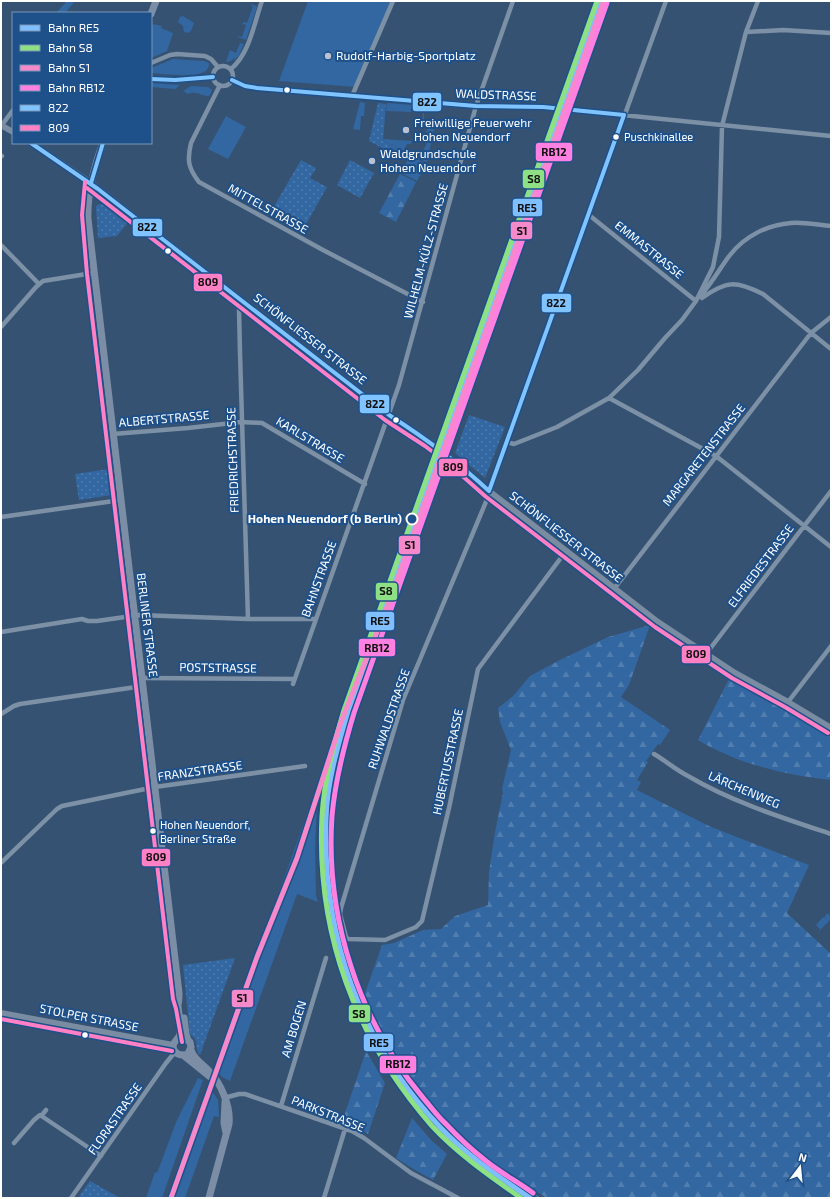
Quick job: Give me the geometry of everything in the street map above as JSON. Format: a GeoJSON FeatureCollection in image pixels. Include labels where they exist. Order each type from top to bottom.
{"type":"FeatureCollection","features":[{"type":"Feature","properties":{"kind":"main road"},"geometry":{"type":"LineString","coordinates":[[152,12],[156,1]]}},
{"type":"Feature","properties":{"kind":"main road"},"geometry":{"type":"LineString","coordinates":[[2,125],[12,131]]}},
{"type":"Feature","properties":{"kind":"main road","name":"SCHÖNFLIESSER STRASSE"},"geometry":{"type":"LineString","coordinates":[[32,144],[91,183],[389,414],[424,437],[490,491],[658,622],[746,680],[788,702],[831,728]]}},
{"type":"Feature","properties":{"kind":"main road","name":"BERLINER STRASSE"},"geometry":{"type":"LineString","coordinates":[[103,144],[91,183],[88,215],[93,274],[179,998],[180,1031],[178,1038]]}},
{"type":"Feature","properties":{"kind":"main road","name":"BERLINER STRASSE"},"geometry":{"type":"LineString","coordinates":[[179,998],[182,1004],[188,1040]]}},
{"type":"Feature","properties":{"kind":"main road","name":"STOLPER STRASSE"},"geometry":{"type":"LineString","coordinates":[[1,1013],[174,1048]]}},
{"type":"Feature","properties":{"kind":"main road"},"geometry":{"type":"LineString","coordinates":[[191,1050],[188,1054],[178,1055],[174,1048],[178,1038],[182,1037],[188,1040],[191,1044],[191,1050],[194,1056],[208,1070],[219,1086],[225,1099],[224,1123],[226,1133],[209,1198]]}},
{"type":"Feature","properties":{"kind":"main road"},"geometry":{"type":"LineString","coordinates":[[183,1055],[215,1081]]}},
{"type":"Feature","properties":{"kind":"street"},"geometry":{"type":"LineString","coordinates":[[231,69],[237,64],[243,54],[262,1]]}},
{"type":"Feature","properties":{"kind":"street"},"geometry":{"type":"LineString","coordinates":[[352,96],[393,1]]}},
{"type":"Feature","properties":{"kind":"street","name":"WILHELM-KÜLZ-STRASSE"},"geometry":{"type":"LineString","coordinates":[[389,414],[423,302],[476,106],[513,1]]}},
{"type":"Feature","properties":{"kind":"street"},"geometry":{"type":"LineString","coordinates":[[490,491],[666,1]]}},
{"type":"Feature","properties":{"kind":"street"},"geometry":{"type":"LineString","coordinates":[[696,301],[712,267],[719,237],[722,126],[746,32],[758,1]]}},
{"type":"Feature","properties":{"kind":"street"},"geometry":{"type":"LineString","coordinates":[[746,32],[782,30],[831,33]]}},
{"type":"Feature","properties":{"kind":"street"},"geometry":{"type":"LineString","coordinates":[[152,63],[170,55],[177,54],[205,56],[211,59],[218,67]]}},
{"type":"Feature","properties":{"kind":"street"},"geometry":{"type":"LineString","coordinates":[[224,66],[231,69],[233,74],[232,80],[226,85],[220,85],[215,82],[213,76],[218,67],[224,66]]}},
{"type":"Feature","properties":{"kind":"street"},"geometry":{"type":"LineString","coordinates":[[152,79],[175,80],[213,76]]}},
{"type":"Feature","properties":{"kind":"street","name":"WALDSTRASSE"},"geometry":{"type":"LineString","coordinates":[[232,80],[245,86],[257,88],[476,106],[543,107],[831,136]]}},
{"type":"Feature","properties":{"kind":"street","name":"MITTELSTRASSE"},"geometry":{"type":"LineString","coordinates":[[220,85],[191,143],[189,151],[188,160],[190,168],[198,182],[423,302]]}},
{"type":"Feature","properties":{"kind":"street"},"geometry":{"type":"LineString","coordinates":[[2,125],[12,111]]}},
{"type":"Feature","properties":{"kind":"street","name":"EMMASTRASSE"},"geometry":{"type":"LineString","coordinates":[[588,215],[696,301]]}},
{"type":"Feature","properties":{"kind":"street"},"geometry":{"type":"LineString","coordinates":[[507,442],[514,444],[557,427],[609,398],[638,370],[682,320],[712,283],[731,254],[747,238],[768,228],[792,223],[831,226]]}},
{"type":"Feature","properties":{"kind":"street"},"geometry":{"type":"LineString","coordinates":[[1,245],[39,284]]}},
{"type":"Feature","properties":{"kind":"street"},"geometry":{"type":"LineString","coordinates":[[1,327],[39,284],[46,280],[93,274]]}},
{"type":"Feature","properties":{"kind":"street"},"geometry":{"type":"LineString","coordinates":[[696,301],[719,286],[735,284],[741,285],[763,294],[831,349]]}},
{"type":"Feature","properties":{"kind":"street","name":"FRIEDRICHSTRASSE"},"geometry":{"type":"LineString","coordinates":[[243,301],[239,309],[241,422],[248,619]]}},
{"type":"Feature","properties":{"kind":"street","name":"MARGARETENSTRASSE"},"geometry":{"type":"LineString","coordinates":[[614,589],[811,333],[831,317]]}},
{"type":"Feature","properties":{"kind":"street"},"geometry":{"type":"LineString","coordinates":[[609,398],[716,456],[831,547]]}},
{"type":"Feature","properties":{"kind":"street","name":"BAHNSTRASSE"},"geometry":{"type":"LineString","coordinates":[[293,681],[389,414]]}},
{"type":"Feature","properties":{"kind":"street","name":"ALBERTSTRASSE"},"geometry":{"type":"LineString","coordinates":[[113,434],[241,422]]}},
{"type":"Feature","properties":{"kind":"street","name":"KARLSTRASSE"},"geometry":{"type":"LineString","coordinates":[[241,422],[262,423],[365,484]]}},
{"type":"Feature","properties":{"kind":"street","name":"RUHWALDSTRASSE"},"geometry":{"type":"LineString","coordinates":[[346,936],[340,914],[341,908],[403,700],[490,491]]}},
{"type":"Feature","properties":{"kind":"street","name":"ELFRIEDESTRASSE"},"geometry":{"type":"LineString","coordinates":[[706,654],[831,491]]}},
{"type":"Feature","properties":{"kind":"street"},"geometry":{"type":"LineString","coordinates":[[1,517],[121,500]]}},
{"type":"Feature","properties":{"kind":"street","name":"HUBERTUSSTRASSE"},"geometry":{"type":"LineString","coordinates":[[346,936],[349,939],[385,940],[416,927],[422,921],[449,808],[478,669],[566,551]]}},
{"type":"Feature","properties":{"kind":"street"},"geometry":{"type":"LineString","coordinates":[[1,632],[82,619],[97,621],[134,616],[315,619]]}},
{"type":"Feature","properties":{"kind":"street"},"geometry":{"type":"LineString","coordinates":[[788,702],[831,646]]}},
{"type":"Feature","properties":{"kind":"street","name":"POSTSTRASSE"},"geometry":{"type":"LineString","coordinates":[[142,678],[293,681]]}},
{"type":"Feature","properties":{"kind":"street"},"geometry":{"type":"LineString","coordinates":[[1,714],[20,704],[143,686]]}},
{"type":"Feature","properties":{"kind":"street","name":"LÄRCHENWEG"},"geometry":{"type":"LineString","coordinates":[[654,754],[687,776],[713,790],[736,800],[831,834]]}},
{"type":"Feature","properties":{"kind":"street","name":"FRANZSTRASSE"},"geometry":{"type":"LineString","coordinates":[[1,863],[57,809],[62,806],[155,787],[305,766]]}},
{"type":"Feature","properties":{"kind":"street","name":"AM BOGEN"},"geometry":{"type":"LineString","coordinates":[[280,1106],[326,958]]}},
{"type":"Feature","properties":{"kind":"street","name":"FLORASTRASSE"},"geometry":{"type":"LineString","coordinates":[[71,1198],[166,1063],[174,1048]]}},
{"type":"Feature","properties":{"kind":"street","name":"PARKSTRASSE"},"geometry":{"type":"LineString","coordinates":[[225,1099],[242,1093],[345,1129],[361,1136],[411,1173],[458,1198]]}},
{"type":"Feature","properties":{"kind":"street"},"geometry":{"type":"LineString","coordinates":[[42,1116],[46,1110]]}},
{"type":"Feature","properties":{"kind":"street"},"geometry":{"type":"LineString","coordinates":[[14,1143],[37,1116],[42,1116],[101,1156]]}},
{"type":"Feature","properties":{"kind":"street"},"geometry":{"type":"LineString","coordinates":[[324,1198],[345,1129]]}},
{"type":"Feature","properties":{"kind":"green space"},"geometry":{"type":"Polygon","coordinates":[[[67,1],[75,1],[66,12],[57,12],[67,1]]]}},
{"type":"Feature","properties":{"kind":"green space","name":"Rudolf-Harbig-Sportplatz"},"geometry":{"type":"Polygon","coordinates":[[[308,1],[393,1],[356,87],[279,81],[308,1]]]}},
{"type":"Feature","properties":{"kind":"green space"},"geometry":{"type":"Polygon","coordinates":[[[250,4],[257,7],[246,40],[238,36],[242,37],[246,25],[242,24],[244,22],[247,23],[253,7],[250,4]]]}},
{"type":"Feature","properties":{"kind":"green space"},"geometry":{"type":"Polygon","coordinates":[[[183,16],[194,23],[191,31],[188,33],[184,32],[183,26],[178,22],[180,17],[183,16]]]}},
{"type":"Feature","properties":{"kind":"green space"},"geometry":{"type":"Polygon","coordinates":[[[153,24],[162,26],[161,28],[173,33],[167,51],[152,58],[153,24]]]}},
{"type":"Feature","properties":{"kind":"green space"},"geometry":{"type":"Polygon","coordinates":[[[240,43],[244,44],[239,55],[234,61],[235,57],[231,61],[226,62],[230,50],[236,53],[240,43]]]}},
{"type":"Feature","properties":{"kind":"green space"},"geometry":{"type":"Polygon","coordinates":[[[173,59],[204,61],[209,63],[206,71],[194,74],[180,75],[152,73],[152,68],[173,59]]]}},
{"type":"Feature","properties":{"kind":"green space"},"geometry":{"type":"Polygon","coordinates":[[[152,83],[179,85],[175,89],[152,87],[152,83]]]}},
{"type":"Feature","properties":{"kind":"green space"},"geometry":{"type":"Polygon","coordinates":[[[191,86],[208,87],[212,90],[209,96],[196,93],[188,94],[183,91],[191,86]]]}},
{"type":"Feature","properties":{"kind":"green space"},"geometry":{"type":"Polygon","coordinates":[[[360,102],[365,103],[364,116],[361,116],[360,130],[353,129],[360,102]]]}},
{"type":"Feature","properties":{"kind":"green space"},"geometry":{"type":"Polygon","coordinates":[[[378,103],[386,104],[383,141],[406,153],[403,159],[369,141],[378,103]]]}},
{"type":"Feature","properties":{"kind":"green space"},"geometry":{"type":"Polygon","coordinates":[[[387,103],[436,107],[436,111],[424,110],[424,121],[419,127],[423,117],[423,110],[411,109],[411,112],[386,111],[387,103]]]}},
{"type":"Feature","properties":{"kind":"green space"},"geometry":{"type":"Polygon","coordinates":[[[226,116],[246,127],[228,159],[208,149],[226,116]]]}},
{"type":"Feature","properties":{"kind":"green space"},"geometry":{"type":"Polygon","coordinates":[[[429,127],[434,128],[427,162],[419,159],[431,135],[426,132],[429,127]]]}},
{"type":"Feature","properties":{"kind":"green space"},"geometry":{"type":"Polygon","coordinates":[[[383,139],[412,141],[411,144],[407,144],[403,151],[383,141],[383,139]]]}},
{"type":"Feature","properties":{"kind":"green space"},"geometry":{"type":"Polygon","coordinates":[[[410,155],[426,164],[417,181],[401,173],[410,155]]]}},
{"type":"Feature","properties":{"kind":"green space"},"geometry":{"type":"Polygon","coordinates":[[[301,160],[316,168],[310,178],[327,187],[304,228],[272,210],[301,160]]]}},
{"type":"Feature","properties":{"kind":"green space"},"geometry":{"type":"Polygon","coordinates":[[[350,160],[374,173],[360,198],[337,185],[350,160]]]}},
{"type":"Feature","properties":{"kind":"green space"},"geometry":{"type":"Polygon","coordinates":[[[400,174],[416,182],[396,222],[379,213],[400,174]]]}},
{"type":"Feature","properties":{"kind":"green space"},"geometry":{"type":"Polygon","coordinates":[[[104,203],[129,221],[117,236],[98,238],[96,207],[97,205],[104,203]]]}},
{"type":"Feature","properties":{"kind":"green space"},"geometry":{"type":"Polygon","coordinates":[[[469,415],[505,427],[485,478],[455,453],[469,415]]]}},
{"type":"Feature","properties":{"kind":"green space"},"geometry":{"type":"Polygon","coordinates":[[[109,469],[112,495],[79,500],[75,474],[109,469]]]}},
{"type":"Feature","properties":{"kind":"green space"},"geometry":{"type":"Polygon","coordinates":[[[650,625],[629,685],[621,697],[670,730],[660,745],[658,744],[646,761],[648,762],[637,780],[641,782],[637,790],[711,827],[809,865],[787,913],[831,954],[831,1198],[547,1198],[503,1171],[462,1138],[435,1110],[408,1079],[363,999],[382,945],[394,943],[423,930],[441,929],[455,916],[488,905],[489,872],[503,793],[502,789],[511,750],[500,722],[498,708],[513,696],[530,676],[608,637],[650,625]]]}},
{"type":"Feature","properties":{"kind":"green space"},"geometry":{"type":"Polygon","coordinates":[[[729,679],[794,713],[831,736],[831,780],[796,775],[762,767],[729,756],[698,740],[729,679]]]}},
{"type":"Feature","properties":{"kind":"green space"},"geometry":{"type":"Polygon","coordinates":[[[315,795],[317,798],[315,850],[316,895],[318,902],[297,894],[230,1081],[222,1077],[215,1069],[315,795]]]}},
{"type":"Feature","properties":{"kind":"green space"},"geometry":{"type":"Polygon","coordinates":[[[827,913],[831,919],[818,932],[820,929],[816,925],[827,913]]]}},
{"type":"Feature","properties":{"kind":"green space"},"geometry":{"type":"Polygon","coordinates":[[[235,958],[200,1055],[197,1050],[196,1042],[190,1034],[183,965],[235,958]]]}},
{"type":"Feature","properties":{"kind":"green space"},"geometry":{"type":"Polygon","coordinates":[[[366,1051],[385,1083],[368,1134],[357,1127],[342,1122],[366,1051]]]}},
{"type":"Feature","properties":{"kind":"green space"},"geometry":{"type":"Polygon","coordinates":[[[198,1078],[203,1080],[162,1198],[146,1198],[155,1172],[157,1173],[177,1120],[198,1078]]]}},
{"type":"Feature","properties":{"kind":"green space"},"geometry":{"type":"Polygon","coordinates":[[[210,1088],[218,1100],[219,1117],[214,1116],[185,1198],[173,1198],[210,1088]]]}},
{"type":"Feature","properties":{"kind":"green space"},"geometry":{"type":"Polygon","coordinates":[[[412,1118],[431,1140],[447,1154],[433,1180],[396,1158],[412,1118]]]}},
{"type":"Feature","properties":{"kind":"green space"},"geometry":{"type":"Polygon","coordinates":[[[90,1181],[120,1198],[78,1198],[90,1181]]]}},
{"type":"Feature","properties":{"kind":"railway"},"geometry":{"type":"LineString","coordinates":[[538,1198],[485,1162],[438,1120],[399,1071],[368,1017],[346,960],[332,899],[329,836],[336,772],[344,736],[355,701],[605,1]]}},
{"type":"Feature","properties":{"kind":"rail line","name":"S8"},"geometry":{"type":"LineString","coordinates":[[521,1198],[463,1155],[432,1126],[405,1092],[381,1057],[362,1020],[346,982],[334,942],[326,901],[322,859],[322,816],[327,776],[344,710],[597,1]]}},
{"type":"Feature","properties":{"kind":"rail line","name":"RE5"},"geometry":{"type":"LineString","coordinates":[[530,1198],[471,1156],[440,1127],[412,1094],[387,1059],[367,1022],[351,984],[339,945],[331,904],[326,861],[326,818],[328,791],[337,750],[348,711],[601,1]]}},
{"type":"Feature","properties":{"kind":"rail line","name":"S1"},"geometry":{"type":"LineString","coordinates":[[171,1198],[257,957],[297,858],[341,722],[391,597],[603,3]]}},
{"type":"Feature","properties":{"kind":"rail line","name":"RB12"},"geometry":{"type":"LineString","coordinates":[[533,1193],[486,1161],[465,1143],[437,1115],[401,1069],[381,1036],[364,1002],[351,966],[341,930],[334,892],[331,854],[332,816],[340,764],[354,713],[607,3]]}},
{"type":"Feature","properties":{"kind":"transit line","name":"822"},"geometry":{"type":"LineString","coordinates":[[152,79],[175,80],[213,77]]}},
{"type":"Feature","properties":{"kind":"transit line","name":"822"},"geometry":{"type":"LineString","coordinates":[[232,80],[245,86],[257,88],[476,106],[543,107],[624,115]]}},
{"type":"Feature","properties":{"kind":"transit line","name":"822"},"geometry":{"type":"LineString","coordinates":[[489,491],[624,115]]}},
{"type":"Feature","properties":{"kind":"transit line","name":"822"},"geometry":{"type":"LineString","coordinates":[[32,144],[98,189],[389,415],[453,460],[489,491]]}},
{"type":"Feature","properties":{"kind":"transit line","name":"822"},"geometry":{"type":"LineString","coordinates":[[91,183],[103,144]]}},
{"type":"Feature","properties":{"kind":"transit line","name":"809"},"geometry":{"type":"LineString","coordinates":[[85,182],[82,215],[87,274],[173,999],[182,1042]]}},
{"type":"Feature","properties":{"kind":"transit line","name":"809"},"geometry":{"type":"LineString","coordinates":[[87,188],[385,420],[425,446],[450,465],[485,496],[655,627],[732,678],[828,733]]}},
{"type":"Feature","properties":{"kind":"transit line","name":"809"},"geometry":{"type":"LineString","coordinates":[[1,1019],[172,1051]]}},
{"type":"Feature","properties":{"kind":"place","name":"Rudolf-Harbig-Sportplatz"},"geometry":{"type":"Point","coordinates":[328,56]}},
{"type":"Feature","properties":{"kind":"place","name":"Freiwillige Feuerwehr Hohen Neuendorf"},"geometry":{"type":"Point","coordinates":[406,130]}},
{"type":"Feature","properties":{"kind":"place","name":"Puschkinallee"},"geometry":{"type":"Point","coordinates":[616,137]}},
{"type":"Feature","properties":{"kind":"place","name":"Waldgrundschule Hohen Neuendorf"},"geometry":{"type":"Point","coordinates":[372,161]}},
{"type":"Feature","properties":{"kind":"place","name":"Hohen Neuendorf (b Berlin)"},"geometry":{"type":"Point","coordinates":[412,519]}},
{"type":"Feature","properties":{"kind":"place","name":"Hohen Neuendorf, Berliner Straße"},"geometry":{"type":"Point","coordinates":[153,831]}}]}
